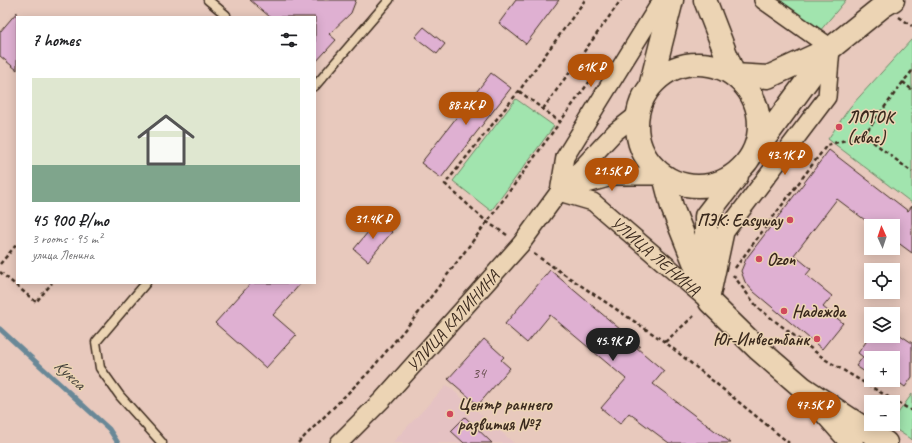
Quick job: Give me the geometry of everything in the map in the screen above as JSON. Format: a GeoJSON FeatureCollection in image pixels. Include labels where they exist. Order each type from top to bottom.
{"type":"FeatureCollection","features":[{"type":"Feature","properties":{"kind":"street","name":"УЛИЦА КАЛИНИНА"},"geometry":{"type":"LineString","coordinates":[[559,192],[565,158],[662,0]]}},
{"type":"Feature","properties":{"kind":"street"},"geometry":{"type":"LineString","coordinates":[[650,86],[672,0]]}},
{"type":"Feature","properties":{"kind":"street"},"geometry":{"type":"LineString","coordinates":[[705,0],[734,75]]}},
{"type":"Feature","properties":{"kind":"street"},"geometry":{"type":"LineString","coordinates":[[763,0],[831,48]]}},
{"type":"Feature","properties":{"kind":"street"},"geometry":{"type":"LineString","coordinates":[[734,75],[768,77],[831,48],[883,6],[893,0]]}},
{"type":"Feature","properties":{"kind":"street"},"geometry":{"type":"LineString","coordinates":[[746,164],[755,150],[759,134],[759,117],[755,101],[746,86],[734,75],[715,66],[694,64],[674,68],[661,76],[650,86],[642,99],[638,114],[637,132],[641,149],[650,164],[664,176],[677,183],[692,186],[707,186],[722,182],[735,175],[746,164],[831,48]]}},
{"type":"Feature","properties":{"kind":"street"},"geometry":{"type":"LineString","coordinates":[[710,302],[725,232],[827,97],[831,48]]}},
{"type":"Feature","properties":{"kind":"street","name":"УЛИЦА КАЛИНИНА"},"geometry":{"type":"LineString","coordinates":[[339,443],[383,399],[520,244],[559,192],[615,132],[638,114]]}},
{"type":"Feature","properties":{"kind":"street","name":"УЛИЦА ЛЕНИНА"},"geometry":{"type":"LineString","coordinates":[[710,302],[706,249],[706,216],[746,164]]}},
{"type":"Feature","properties":{"kind":"street"},"geometry":{"type":"LineString","coordinates":[[559,192],[615,176],[664,176]]}},
{"type":"Feature","properties":{"kind":"street","name":"УЛИЦА ЛЕНИНА"},"geometry":{"type":"LineString","coordinates":[[664,176],[672,207],[710,302]]}},
{"type":"Feature","properties":{"kind":"street","name":"УЛИЦА ЛЕНИНА"},"geometry":{"type":"LineString","coordinates":[[559,192],[592,202],[710,302],[758,349],[803,388],[886,443]]}},
{"type":"Feature","properties":{"kind":"street","name":"УЛИЦА ЛЕНИНА"},"geometry":{"type":"LineString","coordinates":[[803,388],[852,443]]}},
{"type":"Feature","properties":{"kind":"lane"},"geometry":{"type":"LineString","coordinates":[[208,0],[226,15],[225,16]]}},
{"type":"Feature","properties":{"kind":"lane"},"geometry":{"type":"LineString","coordinates":[[316,85],[389,0]]}},
{"type":"Feature","properties":{"kind":"lane"},"geometry":{"type":"LineString","coordinates":[[145,284],[96,342],[100,368],[120,396],[162,443]]}},
{"type":"Feature","properties":{"kind":"path"},"geometry":{"type":"LineString","coordinates":[[585,0],[519,91],[445,184],[488,222],[665,342],[789,443]]}},
{"type":"Feature","properties":{"kind":"path"},"geometry":{"type":"LineString","coordinates":[[543,109],[621,0]]}},
{"type":"Feature","properties":{"kind":"path"},"geometry":{"type":"LineString","coordinates":[[912,71],[864,134],[827,145],[732,273],[758,308],[826,360],[912,411]]}},
{"type":"Feature","properties":{"kind":"path"},"geometry":{"type":"LineString","coordinates":[[298,443],[369,372],[422,310],[488,222],[596,72]]}},
{"type":"Feature","properties":{"kind":"path"},"geometry":{"type":"LineString","coordinates":[[903,82],[912,90]]}},
{"type":"Feature","properties":{"kind":"path"},"geometry":{"type":"LineString","coordinates":[[519,91],[560,122]]}},
{"type":"Feature","properties":{"kind":"path"},"geometry":{"type":"LineString","coordinates":[[864,134],[912,172]]}},
{"type":"Feature","properties":{"kind":"path"},"geometry":{"type":"LineString","coordinates":[[0,264],[16,245]]}},
{"type":"Feature","properties":{"kind":"path"},"geometry":{"type":"LineString","coordinates":[[0,272],[36,302],[51,284]]}},
{"type":"Feature","properties":{"kind":"path"},"geometry":{"type":"LineString","coordinates":[[665,342],[710,302]]}},
{"type":"Feature","properties":{"kind":"shaded area","name":"Центр раннего развития №7"},"geometry":{"type":"Polygon","coordinates":[[[447,385],[514,443],[392,443],[447,385]]]}},
{"type":"Feature","properties":{"kind":"green space"},"geometry":{"type":"Polygon","coordinates":[[[780,0],[846,0],[819,32],[780,0]]]}},
{"type":"Feature","properties":{"kind":"green space"},"geometry":{"type":"Polygon","coordinates":[[[912,39],[912,203],[828,139],[850,107],[912,39]]]}},
{"type":"Feature","properties":{"kind":"green space"},"geometry":{"type":"Polygon","coordinates":[[[516,99],[554,126],[491,211],[453,181],[516,99]]]}},
{"type":"Feature","properties":{"kind":"green space"},"geometry":{"type":"Polygon","coordinates":[[[912,394],[912,440],[898,431],[900,431],[900,410],[912,394]]]}},
{"type":"Feature","properties":{"kind":"building"},"geometry":{"type":"Polygon","coordinates":[[[250,0],[356,0],[351,13],[329,34],[336,40],[316,62],[316,16],[269,16],[250,0]]]}},
{"type":"Feature","properties":{"kind":"building"},"geometry":{"type":"Polygon","coordinates":[[[516,0],[559,0],[526,44],[499,23],[516,0]]]}},
{"type":"Feature","properties":{"kind":"building"},"geometry":{"type":"Polygon","coordinates":[[[17,12],[16,69],[0,56],[0,32],[17,12]]]}},
{"type":"Feature","properties":{"kind":"building"},"geometry":{"type":"Polygon","coordinates":[[[424,27],[445,44],[437,54],[415,37],[424,27]]]}},
{"type":"Feature","properties":{"kind":"building"},"geometry":{"type":"Polygon","coordinates":[[[491,73],[511,88],[441,178],[421,163],[491,73]]]}},
{"type":"Feature","properties":{"kind":"building"},"geometry":{"type":"Polygon","coordinates":[[[829,150],[908,211],[912,206],[912,253],[900,244],[900,219],[864,219],[837,199],[794,255],[811,269],[806,275],[832,296],[823,307],[843,323],[822,349],[754,292],[745,282],[741,271],[746,259],[829,150]]]}},
{"type":"Feature","properties":{"kind":"building"},"geometry":{"type":"Polygon","coordinates":[[[378,220],[392,232],[368,261],[354,249],[378,220]]]}},
{"type":"Feature","properties":{"kind":"building"},"geometry":{"type":"Polygon","coordinates":[[[550,270],[640,346],[637,348],[664,371],[653,384],[731,443],[669,443],[629,413],[620,424],[601,408],[626,379],[550,315],[527,343],[505,324],[550,270]]]}},
{"type":"Feature","properties":{"kind":"building"},"geometry":{"type":"Polygon","coordinates":[[[250,284],[300,284],[273,315],[296,335],[266,368],[215,323],[250,284]]]}},
{"type":"Feature","properties":{"kind":"building"},"geometry":{"type":"Polygon","coordinates":[[[900,335],[912,343],[912,377],[905,387],[900,383],[900,351],[864,351],[864,371],[856,366],[863,357],[858,353],[865,343],[900,343],[900,335]]]}},
{"type":"Feature","properties":{"kind":"building"},"geometry":{"type":"Polygon","coordinates":[[[484,339],[504,357],[501,360],[510,368],[478,405],[448,379],[484,339]]]}},
{"type":"Feature","properties":{"kind":"building"},"geometry":{"type":"Polygon","coordinates":[[[465,417],[492,443],[464,443],[451,431],[465,417]]]}},
{"type":"Feature","properties":{"kind":"waterway","name":"Кукса"},"geometry":{"type":"LineString","coordinates":[[0,329],[109,429],[118,443]]}},
{"type":"Feature","properties":{"kind":"place","name":"ЛОТОК (квас)"},"geometry":{"type":"Point","coordinates":[839,127]}},
{"type":"Feature","properties":{"kind":"place","name":"ПЭК: Easyway"},"geometry":{"type":"Point","coordinates":[790,220]}},
{"type":"Feature","properties":{"kind":"place","name":"Ozon"},"geometry":{"type":"Point","coordinates":[759,259]}},
{"type":"Feature","properties":{"kind":"place","name":"Надежда"},"geometry":{"type":"Point","coordinates":[784,311]}},
{"type":"Feature","properties":{"kind":"place","name":"Юг-Инвестбанк"},"geometry":{"type":"Point","coordinates":[817,339]}},
{"type":"Feature","properties":{"kind":"place","name":"Центр раннего развития №7"},"geometry":{"type":"Point","coordinates":[450,414]}}]}
